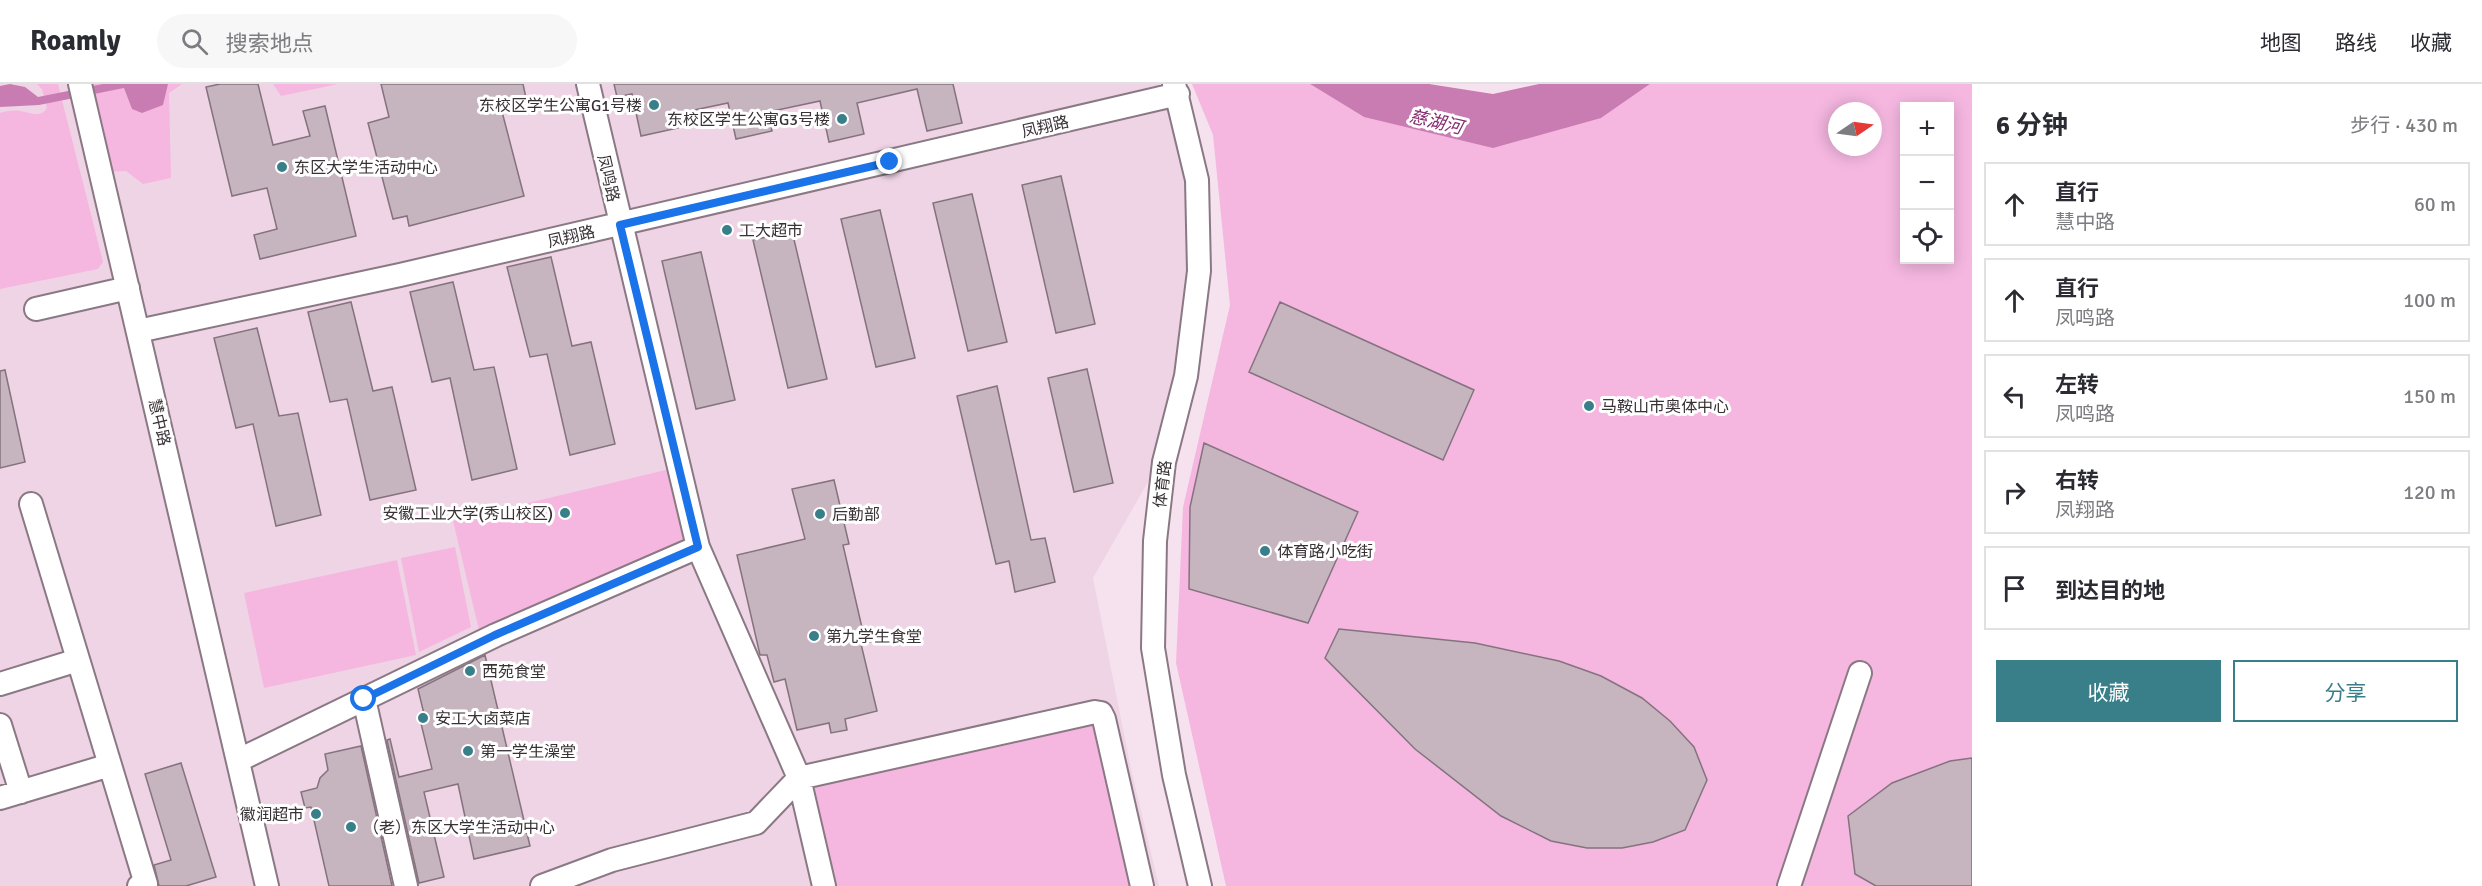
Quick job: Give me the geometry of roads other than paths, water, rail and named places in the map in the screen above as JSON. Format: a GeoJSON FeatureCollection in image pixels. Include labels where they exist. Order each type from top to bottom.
{"type":"FeatureCollection","features":[{"type":"Feature","properties":{"kind":"street","name":"慧中路"},"geometry":{"type":"LineString","coordinates":[[80,84],[267,886]]}},
{"type":"Feature","properties":{"kind":"street","name":"凤鸣路"},"geometry":{"type":"LineString","coordinates":[[588,84],[698,547],[799,778],[824,886]]}},
{"type":"Feature","properties":{"kind":"street","name":"凤翔路"},"geometry":{"type":"LineString","coordinates":[[138,331],[389,278],[620,225],[1176,89]]}},
{"type":"Feature","properties":{"kind":"street","name":"体育路"},"geometry":{"type":"LineString","coordinates":[[1176,89],[1197,180],[1199,271],[1186,376],[1164,462],[1155,541],[1153,648],[1174,775],[1200,886]]}},
{"type":"Feature","properties":{"kind":"street"},"geometry":{"type":"LineString","coordinates":[[36,309],[128,288]]}},
{"type":"Feature","properties":{"kind":"street"},"geometry":{"type":"LineString","coordinates":[[32,504],[146,884],[139,886]]}},
{"type":"Feature","properties":{"kind":"street"},"geometry":{"type":"LineString","coordinates":[[239,760],[495,635],[698,547]]}},
{"type":"Feature","properties":{"kind":"street"},"geometry":{"type":"LineString","coordinates":[[0,684],[78,660]]}},
{"type":"Feature","properties":{"kind":"street"},"geometry":{"type":"LineString","coordinates":[[1789,886],[1860,673]]}},
{"type":"Feature","properties":{"kind":"street"},"geometry":{"type":"LineString","coordinates":[[364,699],[406,886]]}},
{"type":"Feature","properties":{"kind":"street"},"geometry":{"type":"LineString","coordinates":[[550,884],[612,860],[756,823],[799,778],[1095,712],[1101,713],[1104,719],[1142,886]]}},
{"type":"Feature","properties":{"kind":"street"},"geometry":{"type":"LineString","coordinates":[[0,725],[10,795],[110,765]]}},
{"type":"Feature","properties":{"kind":"water"},"geometry":{"type":"Polygon","coordinates":[[[10,84],[25,87],[38,97],[103,84],[168,84],[163,105],[142,113],[132,109],[124,88],[39,105],[0,107],[0,86],[10,84]]]}},
{"type":"Feature","properties":{"kind":"water","name":"慈湖河"},"geometry":{"type":"Polygon","coordinates":[[[1310,84],[1429,84],[1493,94],[1539,84],[1650,84],[1601,118],[1493,148],[1364,117],[1310,84]]]}},
{"type":"Feature","properties":{"kind":"place","name":"东校区学生公寓G1号楼"},"geometry":{"type":"Point","coordinates":[654,105]}},
{"type":"Feature","properties":{"kind":"place","name":"东校区学生公寓G3号楼"},"geometry":{"type":"Point","coordinates":[842,119]}},
{"type":"Feature","properties":{"kind":"place","name":"东区大学生活动中心"},"geometry":{"type":"Point","coordinates":[282,167]}},
{"type":"Feature","properties":{"kind":"place","name":"工大超市"},"geometry":{"type":"Point","coordinates":[727,230]}},
{"type":"Feature","properties":{"kind":"place","name":"马鞍山市奥体中心"},"geometry":{"type":"Point","coordinates":[1589,406]}},
{"type":"Feature","properties":{"kind":"place","name":"安徽工业大学(秀山校区)"},"geometry":{"type":"Point","coordinates":[565,513]}},
{"type":"Feature","properties":{"kind":"place","name":"后勤部"},"geometry":{"type":"Point","coordinates":[820,514]}},
{"type":"Feature","properties":{"kind":"place","name":"体育路小吃街"},"geometry":{"type":"Point","coordinates":[1265,551]}},
{"type":"Feature","properties":{"kind":"place","name":"第九学生食堂"},"geometry":{"type":"Point","coordinates":[814,636]}},
{"type":"Feature","properties":{"kind":"place","name":"西苑食堂"},"geometry":{"type":"Point","coordinates":[470,671]}},
{"type":"Feature","properties":{"kind":"place","name":"安工大卤菜店"},"geometry":{"type":"Point","coordinates":[423,718]}},
{"type":"Feature","properties":{"kind":"place","name":"第一学生澡堂"},"geometry":{"type":"Point","coordinates":[468,751]}},
{"type":"Feature","properties":{"kind":"place","name":"徽润超市"},"geometry":{"type":"Point","coordinates":[316,814]}},
{"type":"Feature","properties":{"kind":"place","name":"（老）东区大学生活动中心"},"geometry":{"type":"Point","coordinates":[351,827]}}]}
